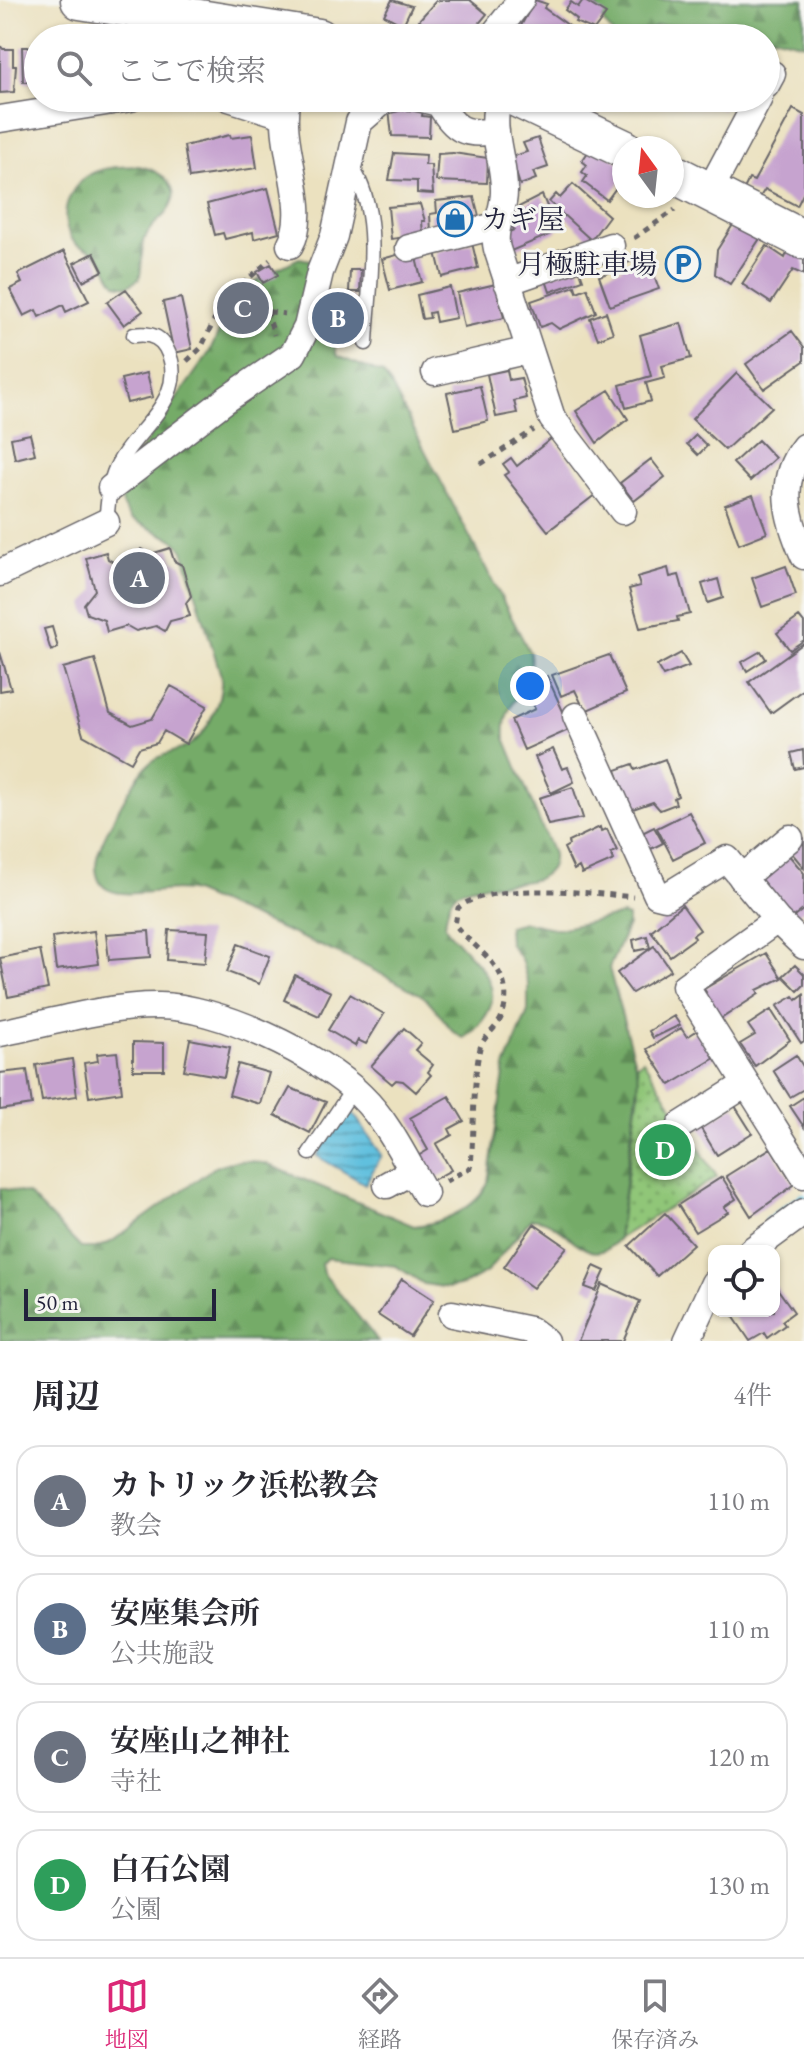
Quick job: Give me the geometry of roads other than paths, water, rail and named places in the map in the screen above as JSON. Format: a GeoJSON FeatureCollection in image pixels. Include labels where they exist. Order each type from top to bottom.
{"type":"FeatureCollection","features":[{"type":"Feature","properties":{"kind":"main road"},"geometry":{"type":"LineString","coordinates":[[80,0],[227,24]]}},
{"type":"Feature","properties":{"kind":"main road"},"geometry":{"type":"LineString","coordinates":[[546,112],[612,143]]}},
{"type":"Feature","properties":{"kind":"main road"},"geometry":{"type":"LineString","coordinates":[[684,179],[804,240]]}},
{"type":"Feature","properties":{"kind":"street"},"geometry":{"type":"LineString","coordinates":[[502,24],[521,0]]}},
{"type":"Feature","properties":{"kind":"street"},"geometry":{"type":"LineString","coordinates":[[0,119],[44,112]]}},
{"type":"Feature","properties":{"kind":"street"},"geometry":{"type":"LineString","coordinates":[[286,112],[299,222],[290,245]]}},
{"type":"Feature","properties":{"kind":"street"},"geometry":{"type":"LineString","coordinates":[[111,488],[227,399],[293,354],[307,327],[351,166],[359,122],[370,112]]}},
{"type":"Feature","properties":{"kind":"street"},"geometry":{"type":"LineString","coordinates":[[444,112],[451,124],[466,133],[496,131]]}},
{"type":"Feature","properties":{"kind":"street"},"geometry":{"type":"LineString","coordinates":[[495,112],[504,193],[495,241],[507,282],[552,418],[623,511]]}},
{"type":"Feature","properties":{"kind":"street"},"geometry":{"type":"LineString","coordinates":[[709,192],[752,112]]}},
{"type":"Feature","properties":{"kind":"street"},"geometry":{"type":"LineString","coordinates":[[409,248],[487,228],[496,231]]}},
{"type":"Feature","properties":{"kind":"street"},"geometry":{"type":"LineString","coordinates":[[507,282],[611,246]]}},
{"type":"Feature","properties":{"kind":"street"},"geometry":{"type":"LineString","coordinates":[[435,372],[529,350]]}},
{"type":"Feature","properties":{"kind":"street"},"geometry":{"type":"LineString","coordinates":[[804,447],[785,484],[793,528],[804,556]]}},
{"type":"Feature","properties":{"kind":"street"},"geometry":{"type":"LineString","coordinates":[[0,573],[106,522]]}},
{"type":"Feature","properties":{"kind":"street"},"geometry":{"type":"LineString","coordinates":[[576,716],[657,895],[665,897],[727,859],[777,920],[804,946]]}},
{"type":"Feature","properties":{"kind":"street"},"geometry":{"type":"LineString","coordinates":[[742,878],[790,838]]}},
{"type":"Feature","properties":{"kind":"street"},"geometry":{"type":"LineString","coordinates":[[777,920],[685,986],[804,1175]]}},
{"type":"Feature","properties":{"kind":"street"},"geometry":{"type":"LineString","coordinates":[[0,1033],[121,1009],[179,1007],[217,1016],[301,1053],[323,1065],[353,1089],[379,1117],[418,1182],[387,1185]]}},
{"type":"Feature","properties":{"kind":"street"},"geometry":{"type":"LineString","coordinates":[[681,1125],[746,1084]]}},
{"type":"Feature","properties":{"kind":"street"},"geometry":{"type":"LineString","coordinates":[[759,1245],[804,1212]]}},
{"type":"Feature","properties":{"kind":"street"},"geometry":{"type":"LineString","coordinates":[[687,1341],[708,1296]]}},
{"type":"Feature","properties":{"kind":"street"},"geometry":{"type":"LineString","coordinates":[[452,1314],[530,1330],[545,1341]]}},
{"type":"Feature","properties":{"kind":"lane"},"geometry":{"type":"LineString","coordinates":[[351,166],[365,191],[371,220],[366,343]]}},
{"type":"Feature","properties":{"kind":"lane"},"geometry":{"type":"LineString","coordinates":[[106,522],[111,488],[122,459],[169,392],[172,374],[162,342],[154,336],[134,335]]}},
{"type":"Feature","properties":{"kind":"lane"},"geometry":{"type":"LineString","coordinates":[[310,1153],[353,1089]]}},
{"type":"Feature","properties":{"kind":"water"},"geometry":{"type":"Polygon","coordinates":[[[348,1106],[382,1155],[365,1184],[317,1156],[348,1106]]]}},
{"type":"Feature","properties":{"kind":"waterway"},"geometry":{"type":"LineString","coordinates":[[768,1221],[802,1197]]}},
{"type":"Feature","properties":{"kind":"place","name":"カギ屋"},"geometry":{"type":"Point","coordinates":[455,219]}},
{"type":"Feature","properties":{"kind":"place","name":"月極駐車場"},"geometry":{"type":"Point","coordinates":[683,264]}},
{"type":"Feature","properties":{"kind":"place","name":"安座山之神社"},"geometry":{"type":"Point","coordinates":[243,308]}},
{"type":"Feature","properties":{"kind":"place","name":"安座集会所"},"geometry":{"type":"Point","coordinates":[338,318]}},
{"type":"Feature","properties":{"kind":"place","name":"カトリック浜松教会"},"geometry":{"type":"Point","coordinates":[139,578]}},
{"type":"Feature","properties":{"kind":"place","name":"白石公園"},"geometry":{"type":"Point","coordinates":[665,1150]}}]}
